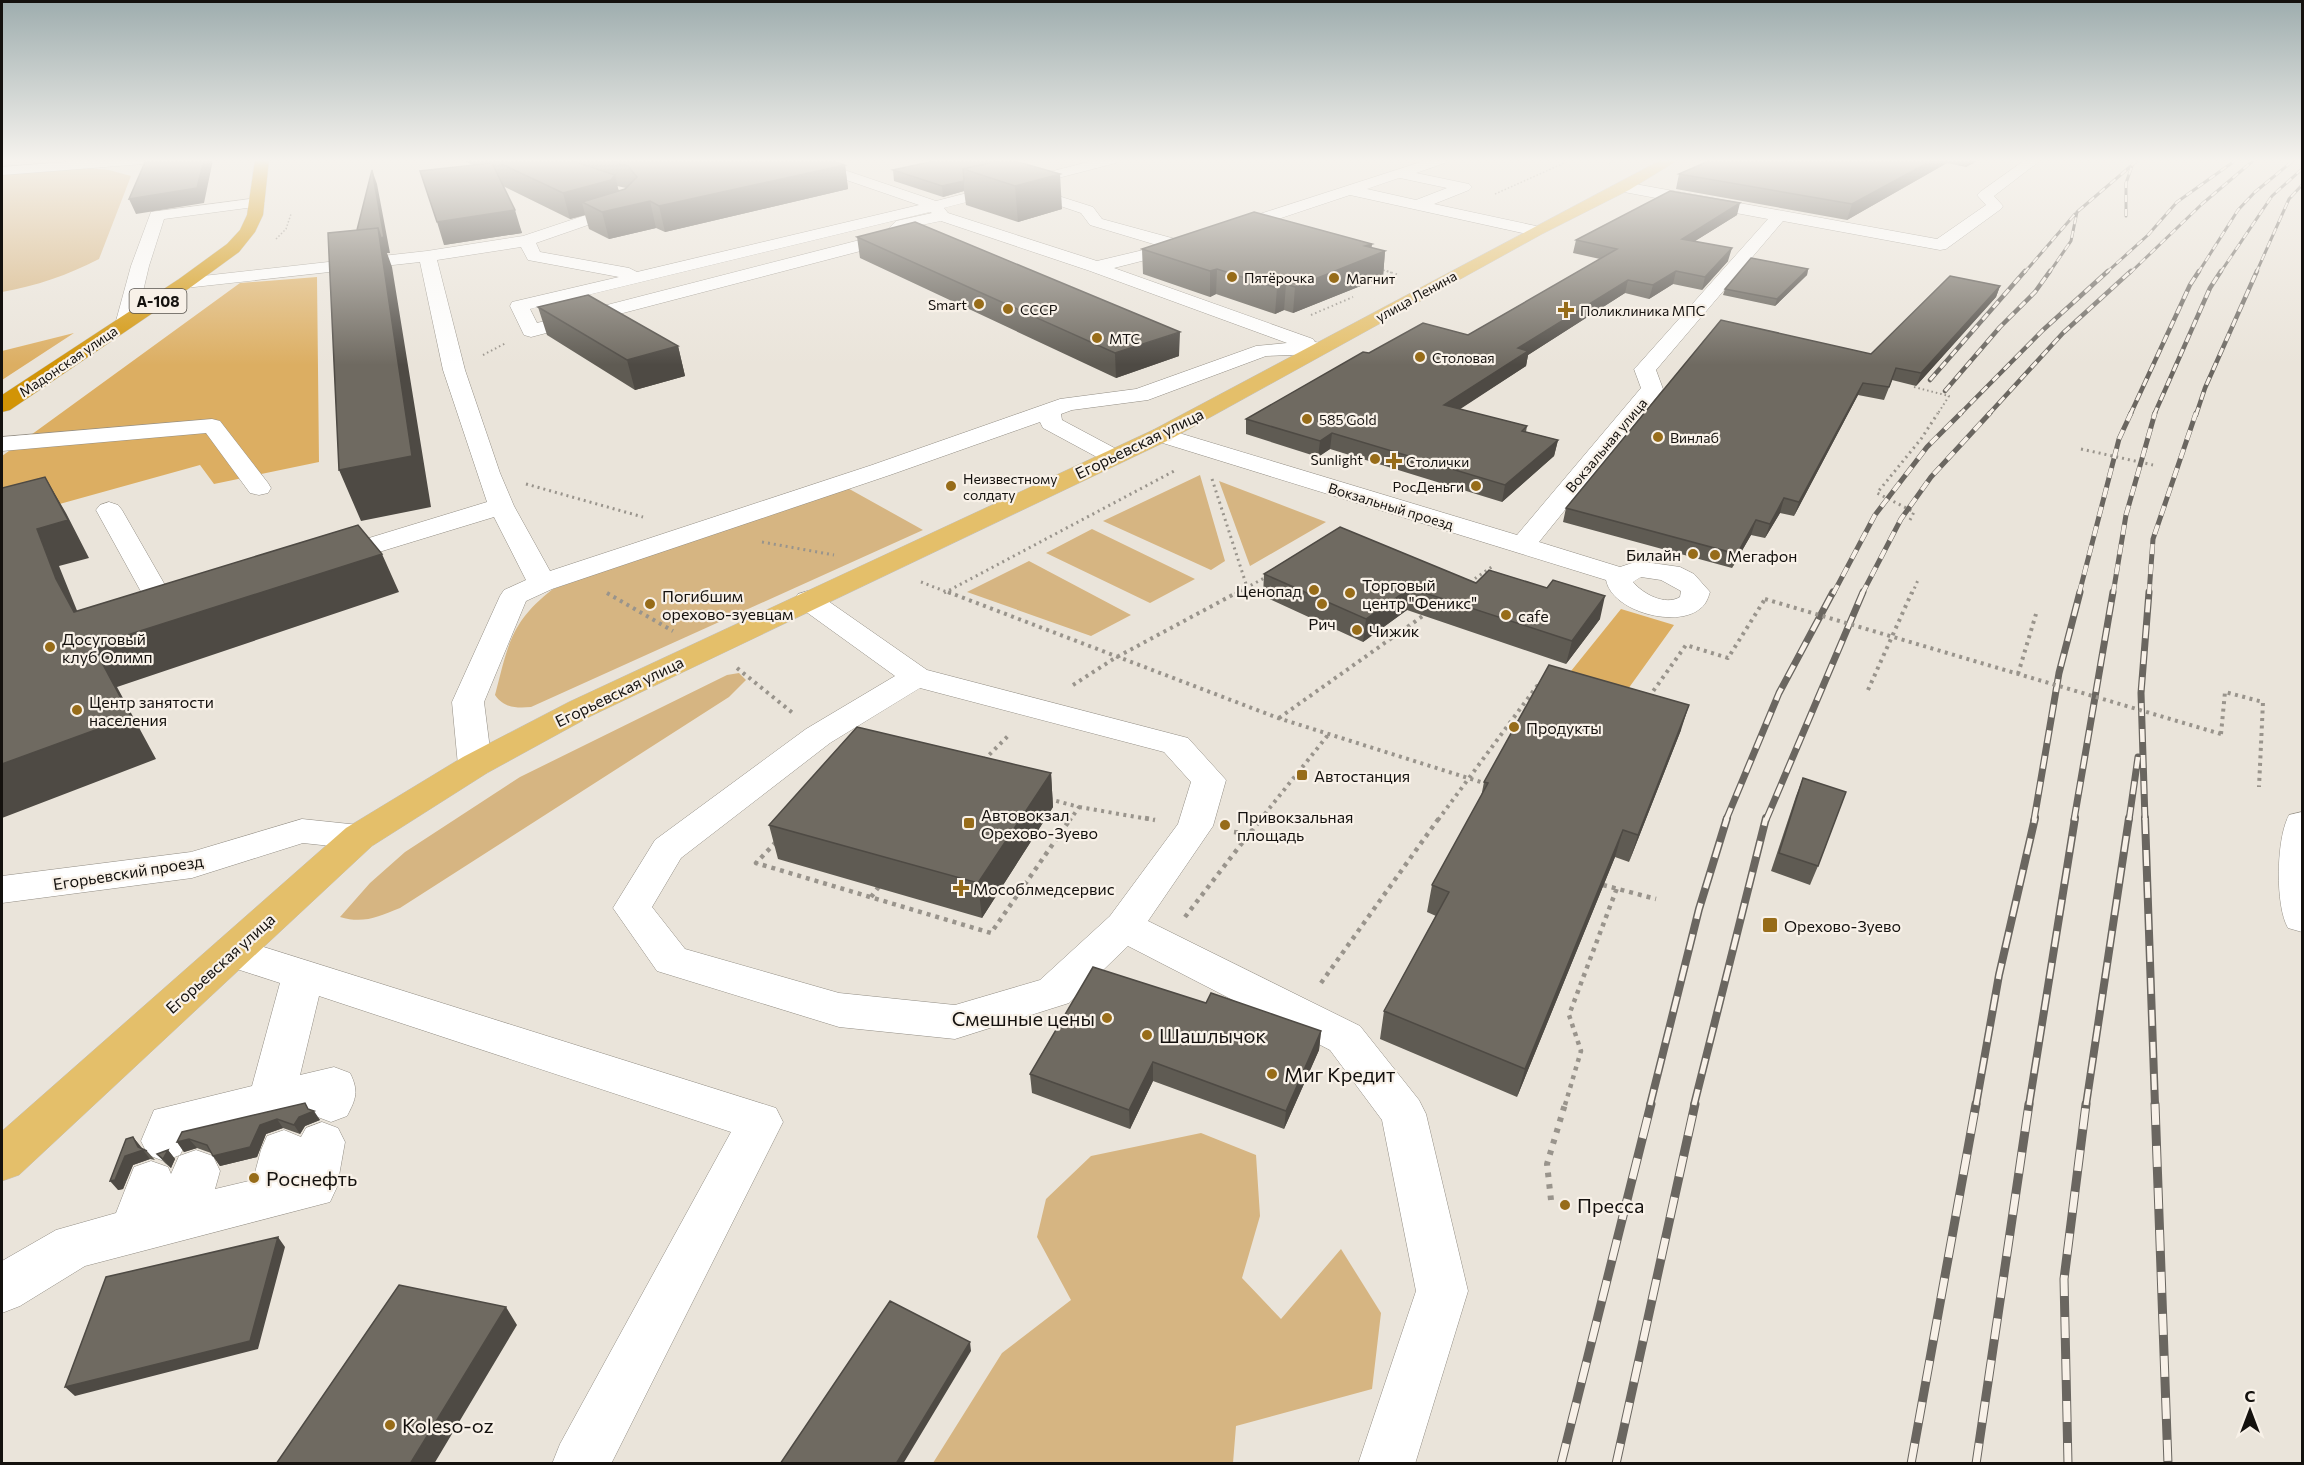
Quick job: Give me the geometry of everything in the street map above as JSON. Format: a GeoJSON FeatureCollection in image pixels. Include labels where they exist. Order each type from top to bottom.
{"type":"FeatureCollection","features":[{"type":"Feature","properties":{"kind":"highway","name":"Мадонская улица"},"geometry":{"type":"LineString","coordinates":[[2,405],[185,283],[232,248],[249,228]]}},
{"type":"Feature","properties":{"kind":"main road","name":"улица Ленина"},"geometry":{"type":"LineString","coordinates":[[1319,348],[1541,228]]}},
{"type":"Feature","properties":{"kind":"main road","name":"Егорьевская улица"},"geometry":{"type":"LineString","coordinates":[[2,1160],[358,837],[475,765],[580,709],[1161,435],[1319,348]]}},
{"type":"Feature","properties":{"kind":"street"},"geometry":{"type":"LineString","coordinates":[[126,321],[153,228]]}},
{"type":"Feature","properties":{"kind":"street"},"geometry":{"type":"LineString","coordinates":[[185,283],[427,256],[526,241],[566,228]]}},
{"type":"Feature","properties":{"kind":"street"},"geometry":{"type":"LineString","coordinates":[[842,228],[519,306],[531,331],[889,238],[898,228]]}},
{"type":"Feature","properties":{"kind":"street"},"geometry":{"type":"LineString","coordinates":[[987,228],[1319,348]]}},
{"type":"Feature","properties":{"kind":"street"},"geometry":{"type":"LineString","coordinates":[[1118,228],[1179,246]]}},
{"type":"Feature","properties":{"kind":"street"},"geometry":{"type":"LineString","coordinates":[[1096,267],[1179,246],[1233,228]]}},
{"type":"Feature","properties":{"kind":"street"},"geometry":{"type":"LineString","coordinates":[[1524,228],[1536,231]]}},
{"type":"Feature","properties":{"kind":"street","name":"Вокзальная улица"},"geometry":{"type":"LineString","coordinates":[[1522,546],[1652,389],[1645,369],[1768,228]]}},
{"type":"Feature","properties":{"kind":"street"},"geometry":{"type":"LineString","coordinates":[[1848,228],[1940,245],[1963,228]]}},
{"type":"Feature","properties":{"kind":"street"},"geometry":{"type":"LineString","coordinates":[[526,241],[534,256],[643,276]]}},
{"type":"Feature","properties":{"kind":"street"},"geometry":{"type":"LineString","coordinates":[[427,256],[454,370],[501,506],[542,583]]}},
{"type":"Feature","properties":{"kind":"street"},"geometry":{"type":"LineString","coordinates":[[475,765],[468,702],[514,596],[542,583],[1068,404],[1140,395],[1263,350],[1319,348]]}},
{"type":"Feature","properties":{"kind":"street"},"geometry":{"type":"LineString","coordinates":[[1050,411],[1051,423],[1114,457]]}},
{"type":"Feature","properties":{"kind":"street"},"geometry":{"type":"LineString","coordinates":[[2,444],[212,426],[259,488]]}},
{"type":"Feature","properties":{"kind":"street","name":"Вокзальный проезд"},"geometry":{"type":"LineString","coordinates":[[1161,435],[1197,456],[1522,546],[1621,576]]}},
{"type":"Feature","properties":{"kind":"street"},"geometry":{"type":"LineString","coordinates":[[310,565],[501,506]]}},
{"type":"Feature","properties":{"kind":"street"},"geometry":{"type":"LineString","coordinates":[[110,510],[165,611],[210,597]]}},
{"type":"Feature","properties":{"kind":"street"},"geometry":{"type":"LineString","coordinates":[[808,600],[916,677],[1176,745],[1209,780],[1195,826],[1143,936],[1053,992],[956,1022],[838,1010],[671,960],[632,908],[668,849],[818,736],[916,677]]}},
{"type":"Feature","properties":{"kind":"street","name":"Егорьевский проезд"},"geometry":{"type":"LineString","coordinates":[[2,890],[192,865],[302,831],[358,837]]}},
{"type":"Feature","properties":{"kind":"street"},"geometry":{"type":"LineString","coordinates":[[2301,845],[2302,918]]}},
{"type":"Feature","properties":{"kind":"street"},"geometry":{"type":"LineString","coordinates":[[1143,936],[1345,1038],[1403,1114],[1442,1291],[1386,1464]]}},
{"type":"Feature","properties":{"kind":"street"},"geometry":{"type":"LineString","coordinates":[[232,952],[760,1122],[580,1464]]}},
{"type":"Feature","properties":{"kind":"street"},"geometry":{"type":"LineString","coordinates":[[2,1289],[74,1246],[313,1186],[301,1117],[303,976]]}},
{"type":"Feature","properties":{"kind":"street"},"geometry":{"type":"LineString","coordinates":[[134,1231],[187,1148],[301,1117]]}},
{"type":"Feature","properties":{"kind":"street"},"geometry":{"type":"LineString","coordinates":[[183,1218],[187,1148]]}},
{"type":"Feature","properties":{"kind":"path"},"geometry":{"type":"LineString","coordinates":[[1381,269],[1402,276]]}},
{"type":"Feature","properties":{"kind":"path"},"geometry":{"type":"LineString","coordinates":[[454,370],[531,331]]}},
{"type":"Feature","properties":{"kind":"path"},"geometry":{"type":"LineString","coordinates":[[1910,520],[1914,512],[1877,493],[1921,439],[1949,396],[1914,387]]}},
{"type":"Feature","properties":{"kind":"path"},"geometry":{"type":"LineString","coordinates":[[2081,449],[2153,465]]}},
{"type":"Feature","properties":{"kind":"path"},"geometry":{"type":"LineString","coordinates":[[1247,587],[1210,472],[1197,456],[944,593],[1278,718],[1491,785]]}},
{"type":"Feature","properties":{"kind":"path"},"geometry":{"type":"LineString","coordinates":[[1464,586],[1522,546]]}},
{"type":"Feature","properties":{"kind":"path"},"geometry":{"type":"LineString","coordinates":[[1115,658],[1277,572]]}},
{"type":"Feature","properties":{"kind":"path"},"geometry":{"type":"LineString","coordinates":[[573,573],[748,675],[818,736]]}},
{"type":"Feature","properties":{"kind":"path"},"geometry":{"type":"LineString","coordinates":[[1868,690],[1918,580]]}},
{"type":"Feature","properties":{"kind":"path"},"geometry":{"type":"LineString","coordinates":[[1645,703],[1686,645],[1728,658],[1765,599],[2221,734],[2225,692],[2263,702],[2259,787]]}},
{"type":"Feature","properties":{"kind":"path"},"geometry":{"type":"LineString","coordinates":[[1278,718],[1436,607]]}},
{"type":"Feature","properties":{"kind":"path"},"geometry":{"type":"LineString","coordinates":[[2018,674],[2036,614]]}},
{"type":"Feature","properties":{"kind":"path"},"geometry":{"type":"LineString","coordinates":[[1299,1013],[1537,686],[1548,689]]}},
{"type":"Feature","properties":{"kind":"path"},"geometry":{"type":"LineString","coordinates":[[780,837],[756,863],[991,933],[1079,807],[1045,798]]}},
{"type":"Feature","properties":{"kind":"path"},"geometry":{"type":"LineString","coordinates":[[1143,936],[1249,834]]}},
{"type":"Feature","properties":{"kind":"path"},"geometry":{"type":"LineString","coordinates":[[871,897],[883,881]]}},
{"type":"Feature","properties":{"kind":"path"},"geometry":{"type":"LineString","coordinates":[[1604,885],[1656,899]]}},
{"type":"Feature","properties":{"kind":"path"},"geometry":{"type":"LineString","coordinates":[[1551,1200],[1547,1164],[1581,1051],[1569,1015],[1617,888]]}},
{"type":"Feature","properties":{"kind":"shaded area"},"geometry":{"type":"Polygon","coordinates":[[[2,228],[111,228],[99,259],[52,279],[2,292],[2,228]]]}},
{"type":"Feature","properties":{"kind":"shaded area"},"geometry":{"type":"Polygon","coordinates":[[[317,277],[319,462],[214,484],[200,465],[2,520],[2,456],[240,283],[317,277]]]}},
{"type":"Feature","properties":{"kind":"shaded area"},"geometry":{"type":"Polygon","coordinates":[[[74,333],[2,380],[2,351],[74,333]]]}},
{"type":"Feature","properties":{"kind":"shaded area"},"geometry":{"type":"Polygon","coordinates":[[[1200,475],[1225,561],[1211,570],[1103,521],[1200,475]]]}},
{"type":"Feature","properties":{"kind":"shaded area"},"geometry":{"type":"Polygon","coordinates":[[[1219,481],[1326,522],[1250,566],[1219,481]]]}},
{"type":"Feature","properties":{"kind":"shaded area"},"geometry":{"type":"Polygon","coordinates":[[[844,486],[923,530],[531,707],[511,706],[502,702],[495,695],[508,649],[519,624],[553,589],[844,486]]]}},
{"type":"Feature","properties":{"kind":"shaded area"},"geometry":{"type":"Polygon","coordinates":[[[1092,529],[1195,579],[1150,603],[1046,553],[1092,529]]]}},
{"type":"Feature","properties":{"kind":"shaded area"},"geometry":{"type":"Polygon","coordinates":[[[1029,561],[1131,615],[1091,636],[967,592],[1029,561]]]}},
{"type":"Feature","properties":{"kind":"shaded area"},"geometry":{"type":"Polygon","coordinates":[[[1621,609],[1674,625],[1623,696],[1567,676],[1621,609]]]}},
{"type":"Feature","properties":{"kind":"shaded area"},"geometry":{"type":"Polygon","coordinates":[[[739,673],[746,680],[729,697],[400,908],[363,920],[340,917],[370,883],[405,852],[520,777],[727,675],[739,673]]]}},
{"type":"Feature","properties":{"kind":"shaded area"},"geometry":{"type":"Polygon","coordinates":[[[1201,1133],[1256,1155],[1260,1216],[1242,1278],[1281,1319],[1341,1249],[1381,1313],[1372,1389],[1236,1426],[1233,1463],[933,1463],[1002,1353],[1071,1300],[1037,1237],[1046,1199],[1091,1156],[1201,1133]]]}},
{"type":"Feature","properties":{"kind":"building"},"geometry":{"type":"Polygon","coordinates":[[[378,228],[382,228],[384,237],[381,238],[378,228]]]}},
{"type":"Feature","properties":{"kind":"building"},"geometry":{"type":"Polygon","coordinates":[[[378,228],[412,456],[339,470],[328,233],[378,228]]]}},
{"type":"Feature","properties":{"kind":"building"},"geometry":{"type":"Polygon","coordinates":[[[890,228],[930,228],[1180,332],[1115,353],[857,237],[890,228]]]}},
{"type":"Feature","properties":{"kind":"building"},"geometry":{"type":"Polygon","coordinates":[[[1204,228],[1314,228],[1372,244],[1365,246],[1385,251],[1295,287],[1286,284],[1277,288],[1217,269],[1210,271],[1142,249],[1204,228]]]}},
{"type":"Feature","properties":{"kind":"building"},"geometry":{"type":"Polygon","coordinates":[[[1598,228],[1699,228],[1682,239],[1732,248],[1705,277],[1676,271],[1653,285],[1628,280],[1518,348],[1528,351],[1444,405],[1527,426],[1522,431],[1558,440],[1505,485],[1332,433],[1320,441],[1246,419],[1363,352],[1369,353],[1423,323],[1468,335],[1617,249],[1576,240],[1598,228]]]}},
{"type":"Feature","properties":{"kind":"building"},"geometry":{"type":"Polygon","coordinates":[[[1751,258],[1808,269],[1777,299],[1725,289],[1751,258]]]}},
{"type":"Feature","properties":{"kind":"building"},"geometry":{"type":"Polygon","coordinates":[[[1950,276],[2000,286],[1921,373],[1896,368],[1889,387],[1863,383],[1799,502],[1784,498],[1770,524],[1756,520],[1737,554],[1566,508],[1721,320],[1871,354],[1950,276]]]}},
{"type":"Feature","properties":{"kind":"building"},"geometry":{"type":"Polygon","coordinates":[[[588,295],[678,346],[627,360],[538,307],[588,295]]]}},
{"type":"Feature","properties":{"kind":"building"},"geometry":{"type":"Polygon","coordinates":[[[45,477],[68,520],[37,529],[56,579],[74,612],[358,525],[382,554],[93,646],[131,717],[2,764],[2,488],[45,477]]]}},
{"type":"Feature","properties":{"kind":"building"},"geometry":{"type":"Polygon","coordinates":[[[1340,527],[1476,583],[1489,570],[1547,588],[1553,580],[1605,596],[1572,641],[1410,588],[1366,619],[1264,574],[1340,527]]]}},
{"type":"Feature","properties":{"kind":"building"},"geometry":{"type":"Polygon","coordinates":[[[1549,665],[1689,705],[1638,835],[1623,830],[1525,1069],[1384,1011],[1449,892],[1432,885],[1488,783],[1484,782],[1549,665]]]}},
{"type":"Feature","properties":{"kind":"building"},"geometry":{"type":"Polygon","coordinates":[[[857,727],[1051,773],[978,883],[769,825],[857,727]]]}},
{"type":"Feature","properties":{"kind":"building"},"geometry":{"type":"Polygon","coordinates":[[[1803,778],[1846,792],[1818,866],[1779,853],[1803,778]]]}},
{"type":"Feature","properties":{"kind":"building"},"geometry":{"type":"Polygon","coordinates":[[[1093,967],[1206,1003],[1211,993],[1321,1031],[1286,1111],[1153,1062],[1129,1110],[1030,1074],[1093,967]]]}},
{"type":"Feature","properties":{"kind":"building"},"geometry":{"type":"Polygon","coordinates":[[[305,1103],[308,1109],[314,1111],[299,1117],[294,1125],[277,1119],[260,1125],[250,1147],[213,1156],[207,1145],[189,1139],[177,1142],[182,1132],[305,1103]]]}},
{"type":"Feature","properties":{"kind":"building"},"geometry":{"type":"Polygon","coordinates":[[[133,1137],[138,1147],[147,1151],[143,1150],[125,1156],[115,1180],[110,1181],[126,1139],[133,1137]]]}},
{"type":"Feature","properties":{"kind":"building"},"geometry":{"type":"Polygon","coordinates":[[[168,1150],[163,1159],[157,1154],[168,1150]]]}},
{"type":"Feature","properties":{"kind":"building"},"geometry":{"type":"Polygon","coordinates":[[[278,1237],[250,1341],[65,1387],[106,1277],[278,1237]]]}},
{"type":"Feature","properties":{"kind":"building"},"geometry":{"type":"Polygon","coordinates":[[[399,1285],[506,1307],[410,1464],[276,1464],[399,1285]]]}},
{"type":"Feature","properties":{"kind":"building"},"geometry":{"type":"Polygon","coordinates":[[[890,1301],[970,1342],[896,1464],[780,1464],[890,1301]]]}},
{"type":"Feature","properties":{"kind":"railway"},"geometry":{"type":"LineString","coordinates":[[2024,273],[2063,228]]}},
{"type":"Feature","properties":{"kind":"railway"},"geometry":{"type":"LineString","coordinates":[[2049,273],[2071,241],[2074,228]]}},
{"type":"Feature","properties":{"kind":"railway"},"geometry":{"type":"LineString","coordinates":[[2106,273],[2154,228]]}},
{"type":"Feature","properties":{"kind":"railway"},"geometry":{"type":"LineString","coordinates":[[2130,273],[2177,228]]}},
{"type":"Feature","properties":{"kind":"railway"},"geometry":{"type":"LineString","coordinates":[[2198,273],[2226,228]]}},
{"type":"Feature","properties":{"kind":"railway"},"geometry":{"type":"LineString","coordinates":[[2220,273],[2250,228]]}},
{"type":"Feature","properties":{"kind":"railway"},"geometry":{"type":"LineString","coordinates":[[2256,273],[2276,228]]}},
{"type":"Feature","properties":{"kind":"railway"},"geometry":{"type":"LineString","coordinates":[[1930,380],[2025,271]]}},
{"type":"Feature","properties":{"kind":"railway"},"geometry":{"type":"LineString","coordinates":[[1945,391],[2000,327],[2035,292],[2050,271]]}},
{"type":"Feature","properties":{"kind":"railway"},"geometry":{"type":"LineString","coordinates":[[1959,415],[2043,330],[2108,271]]}},
{"type":"Feature","properties":{"kind":"railway"},"geometry":{"type":"LineString","coordinates":[[1988,415],[2063,333],[2131,271]]}},
{"type":"Feature","properties":{"kind":"railway"},"geometry":{"type":"LineString","coordinates":[[2130,415],[2190,285],[2199,271]]}},
{"type":"Feature","properties":{"kind":"railway"},"geometry":{"type":"LineString","coordinates":[[2154,415],[2210,288],[2221,271]]}},
{"type":"Feature","properties":{"kind":"railway"},"geometry":{"type":"LineString","coordinates":[[2196,415],[2205,388],[2257,271]]}},
{"type":"Feature","properties":{"kind":"railway"},"geometry":{"type":"LineString","coordinates":[[1863,592],[1901,519],[1931,477],[1990,413]]}},
{"type":"Feature","properties":{"kind":"railway"},"geometry":{"type":"LineString","coordinates":[[2079,594],[2119,439],[2131,413]]}},
{"type":"Feature","properties":{"kind":"railway"},"geometry":{"type":"LineString","coordinates":[[2113,594],[2126,515],[2155,413]]}},
{"type":"Feature","properties":{"kind":"railway"},"geometry":{"type":"LineString","coordinates":[[2149,594],[2153,539],[2196,413]]}},
{"type":"Feature","properties":{"kind":"railway"},"geometry":{"type":"LineString","coordinates":[[1833,594],[1875,515],[1927,447],[1959,415]]}},
{"type":"Feature","properties":{"kind":"railway"},"geometry":{"type":"LineString","coordinates":[[1726,820],[1779,693],[1833,592]]}},
{"type":"Feature","properties":{"kind":"railway"},"geometry":{"type":"LineString","coordinates":[[1766,820],[1863,592]]}},
{"type":"Feature","properties":{"kind":"railway"},"geometry":{"type":"LineString","coordinates":[[2034,820],[2059,673],[2080,592]]}},
{"type":"Feature","properties":{"kind":"railway"},"geometry":{"type":"LineString","coordinates":[[2074,820],[2113,592]]}},
{"type":"Feature","properties":{"kind":"railway"},"geometry":{"type":"LineString","coordinates":[[2145,820],[2141,693],[2149,592]]}},
{"type":"Feature","properties":{"kind":"railway"},"geometry":{"type":"LineString","coordinates":[[2129,820],[2138,757]]}},
{"type":"Feature","properties":{"kind":"railway"},"geometry":{"type":"LineString","coordinates":[[1650,1105],[1699,909],[1727,818]]}},
{"type":"Feature","properties":{"kind":"railway"},"geometry":{"type":"LineString","coordinates":[[1694,1105],[1766,818]]}},
{"type":"Feature","properties":{"kind":"railway"},"geometry":{"type":"LineString","coordinates":[[1976,1105],[1999,975],[2035,818]]}},
{"type":"Feature","properties":{"kind":"railway"},"geometry":{"type":"LineString","coordinates":[[2029,1105],[2075,818]]}},
{"type":"Feature","properties":{"kind":"railway"},"geometry":{"type":"LineString","coordinates":[[2086,1105],[2129,818]]}},
{"type":"Feature","properties":{"kind":"railway"},"geometry":{"type":"LineString","coordinates":[[2145,818],[2155,1105]]}},
{"type":"Feature","properties":{"kind":"railway"},"geometry":{"type":"LineString","coordinates":[[1561,1464],[1651,1104]]}},
{"type":"Feature","properties":{"kind":"railway"},"geometry":{"type":"LineString","coordinates":[[1616,1464],[1695,1104]]}},
{"type":"Feature","properties":{"kind":"railway"},"geometry":{"type":"LineString","coordinates":[[1911,1464],[1976,1104]]}},
{"type":"Feature","properties":{"kind":"railway"},"geometry":{"type":"LineString","coordinates":[[1976,1464],[2029,1104]]}},
{"type":"Feature","properties":{"kind":"railway"},"geometry":{"type":"LineString","coordinates":[[2068,1464],[2064,1279],[2086,1104]]}},
{"type":"Feature","properties":{"kind":"railway"},"geometry":{"type":"LineString","coordinates":[[2155,1104],[2168,1464]]}},
{"type":"Feature","properties":{"kind":"place","name":"Пятёрочка"},"geometry":{"type":"Point","coordinates":[1232,277]}},
{"type":"Feature","properties":{"kind":"place","name":"Магнит"},"geometry":{"type":"Point","coordinates":[1334,278]}},
{"type":"Feature","properties":{"kind":"place","name":"Smart"},"geometry":{"type":"Point","coordinates":[979,304]}},
{"type":"Feature","properties":{"kind":"place","name":"СССР"},"geometry":{"type":"Point","coordinates":[1008,309]}},
{"type":"Feature","properties":{"kind":"place","name":"Поликлиника МПС"},"geometry":{"type":"Point","coordinates":[1566,310]}},
{"type":"Feature","properties":{"kind":"place","name":"МТС"},"geometry":{"type":"Point","coordinates":[1097,338]}},
{"type":"Feature","properties":{"kind":"place","name":"Столовая"},"geometry":{"type":"Point","coordinates":[1420,357]}},
{"type":"Feature","properties":{"kind":"place","name":"585 Gold"},"geometry":{"type":"Point","coordinates":[1307,419]}},
{"type":"Feature","properties":{"kind":"place","name":"Винлаб"},"geometry":{"type":"Point","coordinates":[1658,437]}},
{"type":"Feature","properties":{"kind":"place","name":"Sunlight"},"geometry":{"type":"Point","coordinates":[1375,459]}},
{"type":"Feature","properties":{"kind":"place","name":"Столички"},"geometry":{"type":"Point","coordinates":[1394,461]}},
{"type":"Feature","properties":{"kind":"place","name":"Неизвестному солдату"},"geometry":{"type":"Point","coordinates":[951,486]}},
{"type":"Feature","properties":{"kind":"place","name":"РосДеньги"},"geometry":{"type":"Point","coordinates":[1476,486]}},
{"type":"Feature","properties":{"kind":"place","name":"Билайн"},"geometry":{"type":"Point","coordinates":[1693,554]}},
{"type":"Feature","properties":{"kind":"place","name":"Мегафон"},"geometry":{"type":"Point","coordinates":[1715,555]}},
{"type":"Feature","properties":{"kind":"place","name":"Ценопад"},"geometry":{"type":"Point","coordinates":[1314,590]}},
{"type":"Feature","properties":{"kind":"place","name":"Торговый центр \"Феникс\""},"geometry":{"type":"Point","coordinates":[1350,593]}},
{"type":"Feature","properties":{"kind":"place","name":"Погибшим орехово-зуевцам"},"geometry":{"type":"Point","coordinates":[650,604]}},
{"type":"Feature","properties":{"kind":"place","name":"Рич"},"geometry":{"type":"Point","coordinates":[1322,604]}},
{"type":"Feature","properties":{"kind":"place","name":"cafe"},"geometry":{"type":"Point","coordinates":[1506,615]}},
{"type":"Feature","properties":{"kind":"place","name":"Чижик"},"geometry":{"type":"Point","coordinates":[1357,630]}},
{"type":"Feature","properties":{"kind":"place","name":"Досуговый клуб Олимп"},"geometry":{"type":"Point","coordinates":[50,647]}},
{"type":"Feature","properties":{"kind":"place","name":"Центр занятости населения"},"geometry":{"type":"Point","coordinates":[77,710]}},
{"type":"Feature","properties":{"kind":"place","name":"Продукты"},"geometry":{"type":"Point","coordinates":[1514,727]}},
{"type":"Feature","properties":{"kind":"place","name":"Автостанция"},"geometry":{"type":"Point","coordinates":[1302,775]}},
{"type":"Feature","properties":{"kind":"place","name":"Автовокзал Орехово-Зуево"},"geometry":{"type":"Point","coordinates":[969,823]}},
{"type":"Feature","properties":{"kind":"place","name":"Привокзальная площадь"},"geometry":{"type":"Point","coordinates":[1225,825]}},
{"type":"Feature","properties":{"kind":"place","name":"Мособлмедсервис"},"geometry":{"type":"Point","coordinates":[961,888]}},
{"type":"Feature","properties":{"kind":"place","name":"Орехово-Зуево"},"geometry":{"type":"Point","coordinates":[1770,925]}},
{"type":"Feature","properties":{"kind":"place","name":"Смешные цены"},"geometry":{"type":"Point","coordinates":[1107,1018]}},
{"type":"Feature","properties":{"kind":"place","name":"Шашлычок"},"geometry":{"type":"Point","coordinates":[1147,1035]}},
{"type":"Feature","properties":{"kind":"place","name":"Миг Кредит"},"geometry":{"type":"Point","coordinates":[1272,1074]}},
{"type":"Feature","properties":{"kind":"place","name":"Роснефть"},"geometry":{"type":"Point","coordinates":[254,1178]}},
{"type":"Feature","properties":{"kind":"place","name":"Пресса"},"geometry":{"type":"Point","coordinates":[1565,1205]}},
{"type":"Feature","properties":{"kind":"place","name":"Koleso-oz"},"geometry":{"type":"Point","coordinates":[390,1425]}}]}
